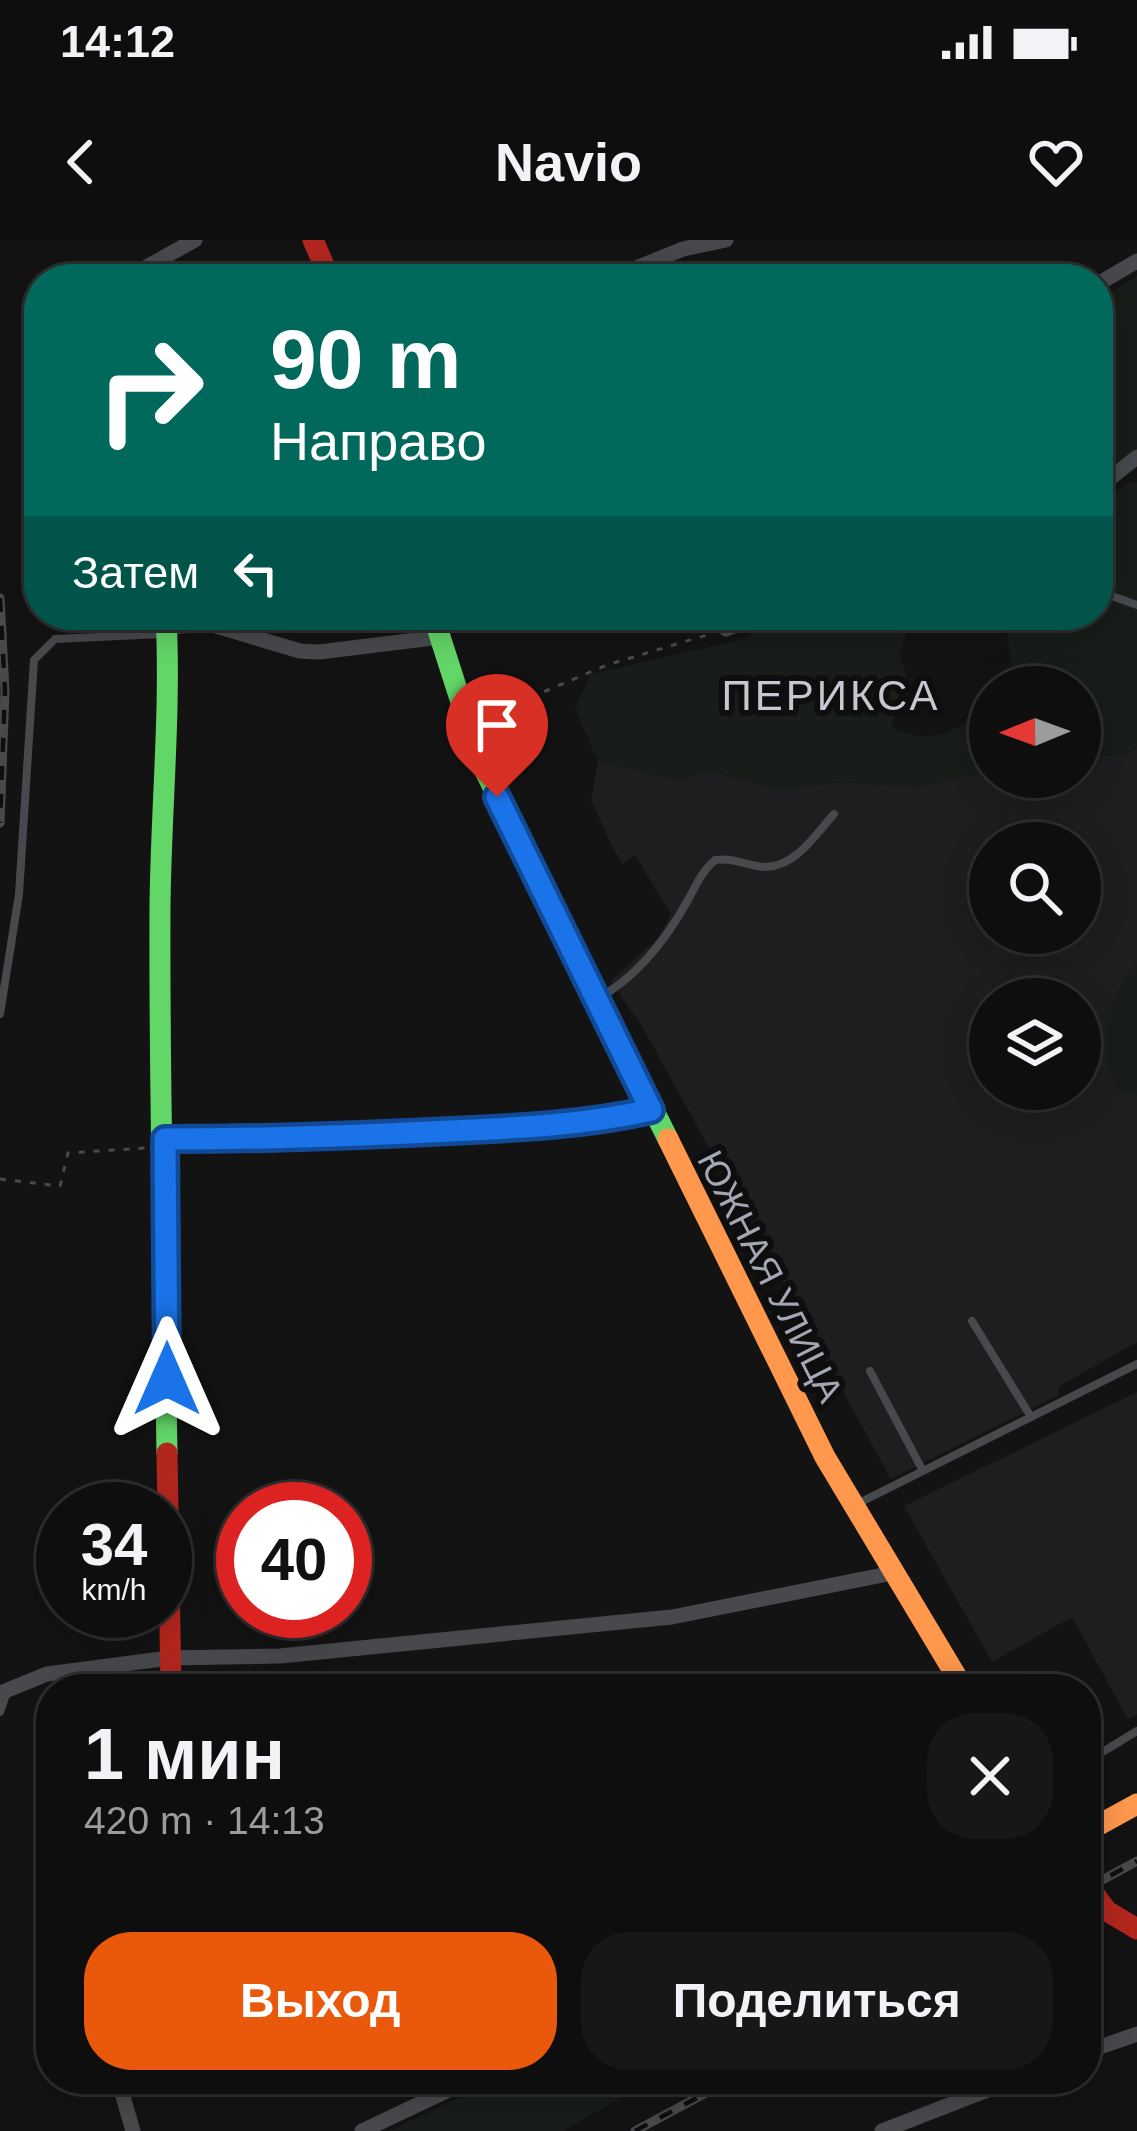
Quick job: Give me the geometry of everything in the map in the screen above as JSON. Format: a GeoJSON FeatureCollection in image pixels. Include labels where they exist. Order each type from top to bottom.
{"type":"FeatureCollection","features":[{"type":"Feature","properties":{"kind":"street"},"geometry":{"type":"LineString","coordinates":[[155,264],[195,240]]}},
{"type":"Feature","properties":{"kind":"street"},"geometry":{"type":"LineString","coordinates":[[645,264],[683,248],[726,240]]}},
{"type":"Feature","properties":{"kind":"street"},"geometry":{"type":"LineString","coordinates":[[1113,476],[1137,457]]}},
{"type":"Feature","properties":{"kind":"street"},"geometry":{"type":"LineString","coordinates":[[168,630],[170,686],[161,808],[171,1674]]}},
{"type":"Feature","properties":{"kind":"street"},"geometry":{"type":"LineString","coordinates":[[231,630],[300,651],[319,652],[441,637]]}},
{"type":"Feature","properties":{"kind":"street","name":"ЮЖНАЯ УЛИЦА"},"geometry":{"type":"LineString","coordinates":[[438,630],[465,726],[596,1000],[854,1505],[955,1674]]}},
{"type":"Feature","properties":{"kind":"street"},"geometry":{"type":"LineString","coordinates":[[47,1674],[169,1658],[280,1656],[672,1617],[892,1573]]}},
{"type":"Feature","properties":{"kind":"street"},"geometry":{"type":"LineString","coordinates":[[3,1693],[36,1679]]}},
{"type":"Feature","properties":{"kind":"street"},"geometry":{"type":"LineString","coordinates":[[1101,1824],[1137,1804]]}},
{"type":"Feature","properties":{"kind":"street"},"geometry":{"type":"LineString","coordinates":[[1101,1905],[1137,1929]]}},
{"type":"Feature","properties":{"kind":"street"},"geometry":{"type":"LineString","coordinates":[[1101,2047],[1137,2034]]}},
{"type":"Feature","properties":{"kind":"street"},"geometry":{"type":"LineString","coordinates":[[122,2094],[133,2131]]}},
{"type":"Feature","properties":{"kind":"street"},"geometry":{"type":"LineString","coordinates":[[362,2131],[440,2094]]}},
{"type":"Feature","properties":{"kind":"street"},"geometry":{"type":"LineString","coordinates":[[882,2131],[977,2094]]}},
{"type":"Feature","properties":{"kind":"lane"},"geometry":{"type":"LineString","coordinates":[[0,1014],[19,894],[34,660],[55,639],[128,630]]}},
{"type":"Feature","properties":{"kind":"lane"},"geometry":{"type":"LineString","coordinates":[[596,1000],[618,988],[652,955],[701,872],[715,860],[764,867],[783,864],[834,814]]}},
{"type":"Feature","properties":{"kind":"lane"},"geometry":{"type":"LineString","coordinates":[[165,1143],[516,1128],[607,1120],[651,1110]]}},
{"type":"Feature","properties":{"kind":"lane"},"geometry":{"type":"LineString","coordinates":[[972,1321],[1030,1418]]}},
{"type":"Feature","properties":{"kind":"lane"},"geometry":{"type":"LineString","coordinates":[[854,1505],[1137,1364]]}},
{"type":"Feature","properties":{"kind":"lane"},"geometry":{"type":"LineString","coordinates":[[870,1371],[922,1471]]}},
{"type":"Feature","properties":{"kind":"lane"},"geometry":{"type":"LineString","coordinates":[[0,1712],[3,1693]]}},
{"type":"Feature","properties":{"kind":"lane"},"geometry":{"type":"LineString","coordinates":[[1101,1753],[1137,1731]]}},
{"type":"Feature","properties":{"kind":"path"},"geometry":{"type":"LineString","coordinates":[[465,726],[607,665],[723,630]]}},
{"type":"Feature","properties":{"kind":"path"},"geometry":{"type":"LineString","coordinates":[[0,1179],[60,1186],[68,1153],[165,1143]]}},
{"type":"Feature","properties":{"kind":"shaded area"},"geometry":{"type":"Polygon","coordinates":[[[1137,276],[1137,465],[1113,480],[1113,291],[1137,276]]]}},
{"type":"Feature","properties":{"kind":"shaded area"},"geometry":{"type":"Polygon","coordinates":[[[1137,482],[1137,748],[1123,756],[1101,755],[1101,666],[1011,666],[1007,630],[1113,630],[1113,493],[1137,482]]]}},
{"type":"Feature","properties":{"kind":"shaded area"},"geometry":{"type":"Polygon","coordinates":[[[760,630],[908,630],[899,653],[907,677],[891,728],[933,736],[969,721],[969,775],[922,787],[841,782],[780,789],[705,770],[682,780],[598,762],[575,708],[591,674],[739,640],[760,630]]]}},
{"type":"Feature","properties":{"kind":"shaded area"},"geometry":{"type":"Polygon","coordinates":[[[1137,748],[1137,1342],[1060,1386],[1057,1396],[891,1479],[643,1028],[611,981],[659,937],[671,914],[635,855],[623,864],[613,848],[591,800],[598,762],[682,780],[705,770],[780,789],[841,782],[922,787],[969,775],[969,798],[1101,798],[1101,755],[1123,756],[1137,748]]]}},
{"type":"Feature","properties":{"kind":"shaded area"},"geometry":{"type":"Polygon","coordinates":[[[1137,963],[1137,1094],[1118,1092],[1106,1042],[1111,1008],[1137,963]]]}},
{"type":"Feature","properties":{"kind":"shaded area"},"geometry":{"type":"Polygon","coordinates":[[[1137,1392],[1137,1715],[1128,1720],[1072,1617],[992,1662],[904,1506],[1137,1392]]]}},
{"type":"Feature","properties":{"kind":"shaded area"},"geometry":{"type":"Polygon","coordinates":[[[465,2094],[628,2094],[563,2131],[390,2131],[465,2094]]]}},
{"type":"Feature","properties":{"kind":"railway"},"geometry":{"type":"LineString","coordinates":[[0,598],[5,691],[0,823]]}},
{"type":"Feature","properties":{"kind":"railway"},"geometry":{"type":"LineString","coordinates":[[1101,1881],[1137,1861]]}},
{"type":"Feature","properties":{"kind":"railway"},"geometry":{"type":"LineString","coordinates":[[635,2131],[704,2094]]}},
{"type":"Feature","properties":{"kind":"traffic: fast"},"geometry":{"type":"LineString","coordinates":[[166,630],[160,975],[167,1453]]}},
{"type":"Feature","properties":{"kind":"traffic: fast"},"geometry":{"type":"LineString","coordinates":[[438,630],[480,761],[668,1139]]}},
{"type":"Feature","properties":{"kind":"traffic: slow"},"geometry":{"type":"LineString","coordinates":[[668,1139],[825,1457],[955,1674]]}},
{"type":"Feature","properties":{"kind":"traffic: slow"},"geometry":{"type":"LineString","coordinates":[[1101,1824],[1137,1804]]}},
{"type":"Feature","properties":{"kind":"traffic: jam"},"geometry":{"type":"LineString","coordinates":[[313,240],[323,264]]}},
{"type":"Feature","properties":{"kind":"traffic: jam"},"geometry":{"type":"LineString","coordinates":[[167,1453],[171,1674]]}},
{"type":"Feature","properties":{"kind":"traffic: jam"},"geometry":{"type":"LineString","coordinates":[[1101,1903],[1137,1929]]}},
{"type":"Feature","properties":{"kind":"district","name":"ПЕРИКСА"},"geometry":{"type":"Point","coordinates":[831,695]}},
{"type":"Feature","properties":{"kind":"route"},"geometry":{"type":"LineString","coordinates":[[167,1379],[165,1139],[295,1139],[516,1128],[607,1120],[651,1110],[497,797]]}}]}
